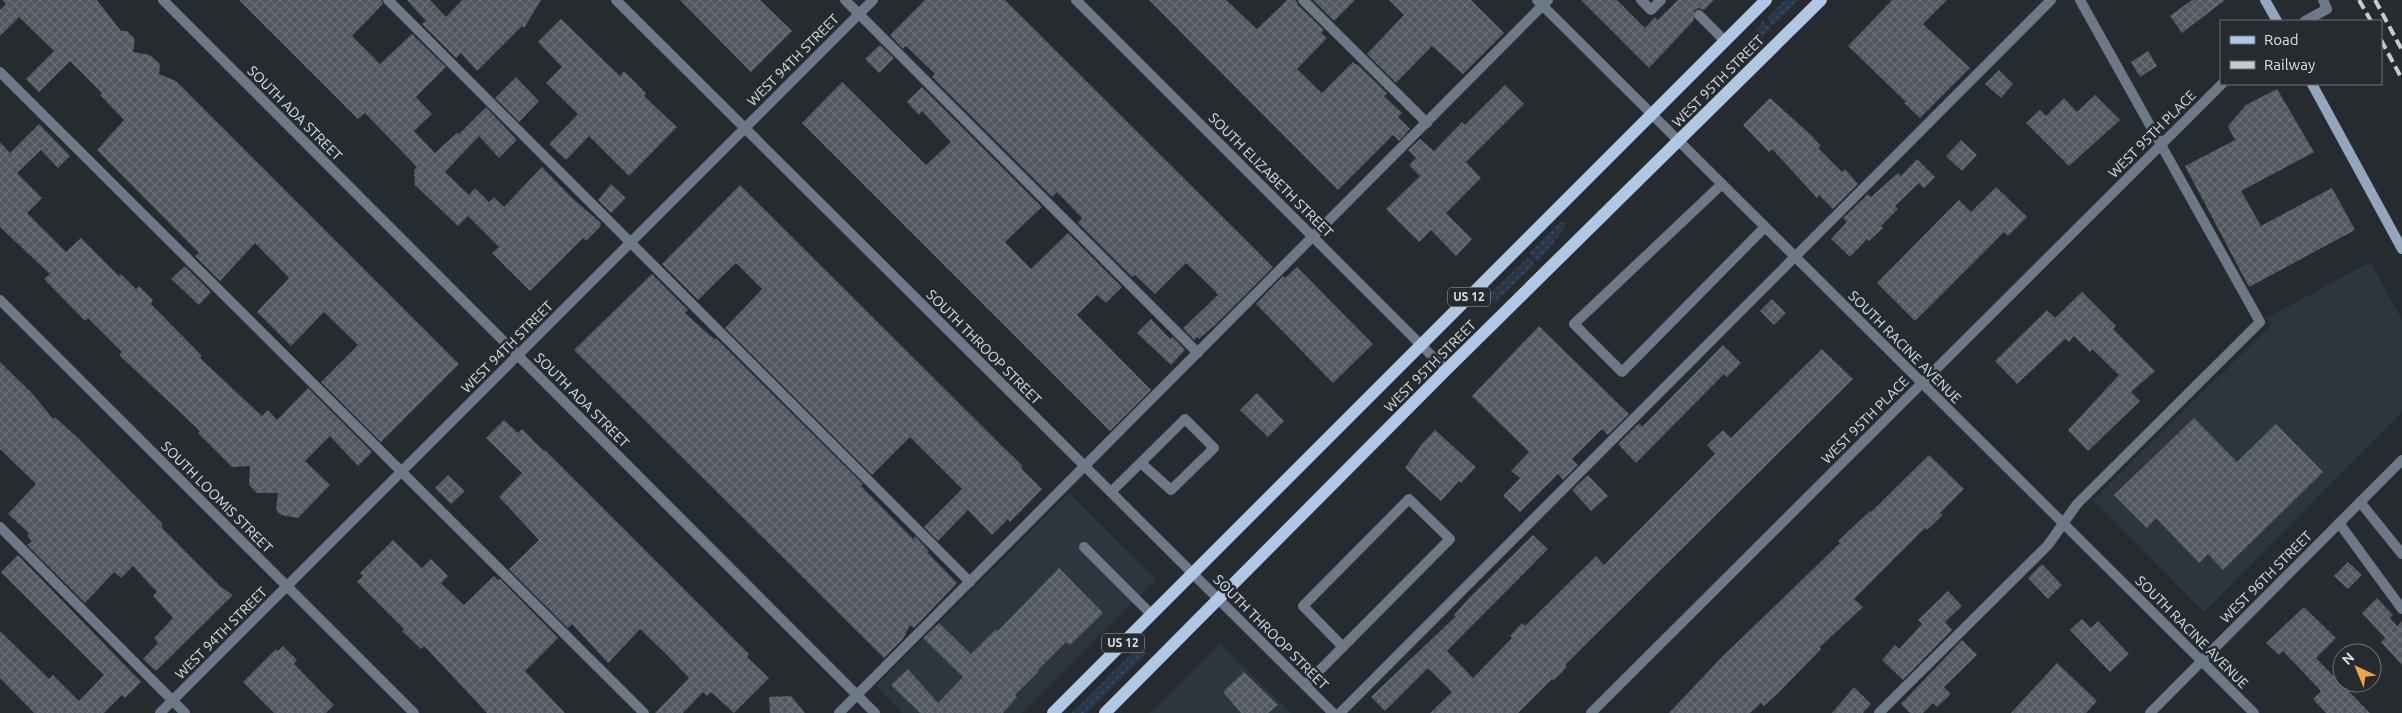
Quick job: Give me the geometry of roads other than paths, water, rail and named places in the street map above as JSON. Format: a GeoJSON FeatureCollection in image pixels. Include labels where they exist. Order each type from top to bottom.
{"type":"FeatureCollection","features":[{"type":"Feature","properties":{"kind":"main road","name":"WEST 95TH STREET"},"geometry":{"type":"LineString","coordinates":[[1053,713],[1766,0]]}},
{"type":"Feature","properties":{"kind":"main road","name":"WEST 95TH STREET"},"geometry":{"type":"LineString","coordinates":[[1105,713],[1446,370],[1821,0]]}},
{"type":"Feature","properties":{"kind":"main road"},"geometry":{"type":"LineString","coordinates":[[2265,0],[2276,20]]}},
{"type":"Feature","properties":{"kind":"main road"},"geometry":{"type":"LineString","coordinates":[[2313,85],[2402,250]]}},
{"type":"Feature","properties":{"kind":"street","name":"SOUTH ADA STREET"},"geometry":{"type":"LineString","coordinates":[[163,0],[875,713]]}},
{"type":"Feature","properties":{"kind":"street"},"geometry":{"type":"LineString","coordinates":[[388,0],[970,582]]}},
{"type":"Feature","properties":{"kind":"street","name":"SOUTH THROOP STREET"},"geometry":{"type":"LineString","coordinates":[[616,0],[1333,713]]}},
{"type":"Feature","properties":{"kind":"street"},"geometry":{"type":"LineString","coordinates":[[845,0],[1198,353]]}},
{"type":"Feature","properties":{"kind":"street","name":"WEST 94TH STREET"},"geometry":{"type":"LineString","coordinates":[[160,713],[873,0]]}},
{"type":"Feature","properties":{"kind":"street","name":"SOUTH ELIZABETH STREET"},"geometry":{"type":"LineString","coordinates":[[1076,0],[1446,370]]}},
{"type":"Feature","properties":{"kind":"street"},"geometry":{"type":"LineString","coordinates":[[1303,0],[1426,123]]}},
{"type":"Feature","properties":{"kind":"street"},"geometry":{"type":"LineString","coordinates":[[1641,0],[1651,10],[1661,0]]}},
{"type":"Feature","properties":{"kind":"street"},"geometry":{"type":"LineString","coordinates":[[1340,713],[2051,0]]}},
{"type":"Feature","properties":{"kind":"street"},"geometry":{"type":"LineString","coordinates":[[1879,713],[2048,545],[2083,498],[2260,322],[2080,0]]}},
{"type":"Feature","properties":{"kind":"street"},"geometry":{"type":"LineString","coordinates":[[2307,20],[2327,9],[2322,0]]}},
{"type":"Feature","properties":{"kind":"street"},"geometry":{"type":"LineString","coordinates":[[839,713],[1314,238],[1543,2]]}},
{"type":"Feature","properties":{"kind":"street","name":"SOUTH RACINE AVENUE"},"geometry":{"type":"LineString","coordinates":[[1543,2],[1652,114],[2254,713]]}},
{"type":"Feature","properties":{"kind":"street"},"geometry":{"type":"LineString","coordinates":[[1699,15],[1725,41]]}},
{"type":"Feature","properties":{"kind":"street"},"geometry":{"type":"LineString","coordinates":[[0,72],[644,713]]}},
{"type":"Feature","properties":{"kind":"street","name":"WEST 95TH PLACE"},"geometry":{"type":"LineString","coordinates":[[1591,713],[2221,85]]}},
{"type":"Feature","properties":{"kind":"street"},"geometry":{"type":"LineString","coordinates":[[1722,184],[1574,324],[1622,372],[1765,227]]}},
{"type":"Feature","properties":{"kind":"street","name":"SOUTH LOOMIS STREET"},"geometry":{"type":"LineString","coordinates":[[0,300],[414,713]]}},
{"type":"Feature","properties":{"kind":"street"},"geometry":{"type":"LineString","coordinates":[[1111,492],[1185,419],[1214,448],[1171,490],[1141,463]]}},
{"type":"Feature","properties":{"kind":"street","name":"WEST 96TH STREET"},"geometry":{"type":"LineString","coordinates":[[2150,713],[2402,460]]}},
{"type":"Feature","properties":{"kind":"street"},"geometry":{"type":"LineString","coordinates":[[1305,686],[1344,647],[1450,539],[1408,499],[1303,606],[1344,647]]}},
{"type":"Feature","properties":{"kind":"street"},"geometry":{"type":"LineString","coordinates":[[2360,502],[2402,554]]}},
{"type":"Feature","properties":{"kind":"street"},"geometry":{"type":"LineString","coordinates":[[2339,523],[2402,609]]}},
{"type":"Feature","properties":{"kind":"street"},"geometry":{"type":"LineString","coordinates":[[0,527],[185,713]]}},
{"type":"Feature","properties":{"kind":"street"},"geometry":{"type":"LineString","coordinates":[[1084,547],[1151,614]]}},
{"type":"Feature","properties":{"kind":"railway"},"geometry":{"type":"LineString","coordinates":[[2359,0],[2370,20]]}},
{"type":"Feature","properties":{"kind":"railway"},"geometry":{"type":"LineString","coordinates":[[2375,0],[2402,50]]}},
{"type":"Feature","properties":{"kind":"railway"},"geometry":{"type":"LineString","coordinates":[[2382,42],[2402,79]]}}]}
